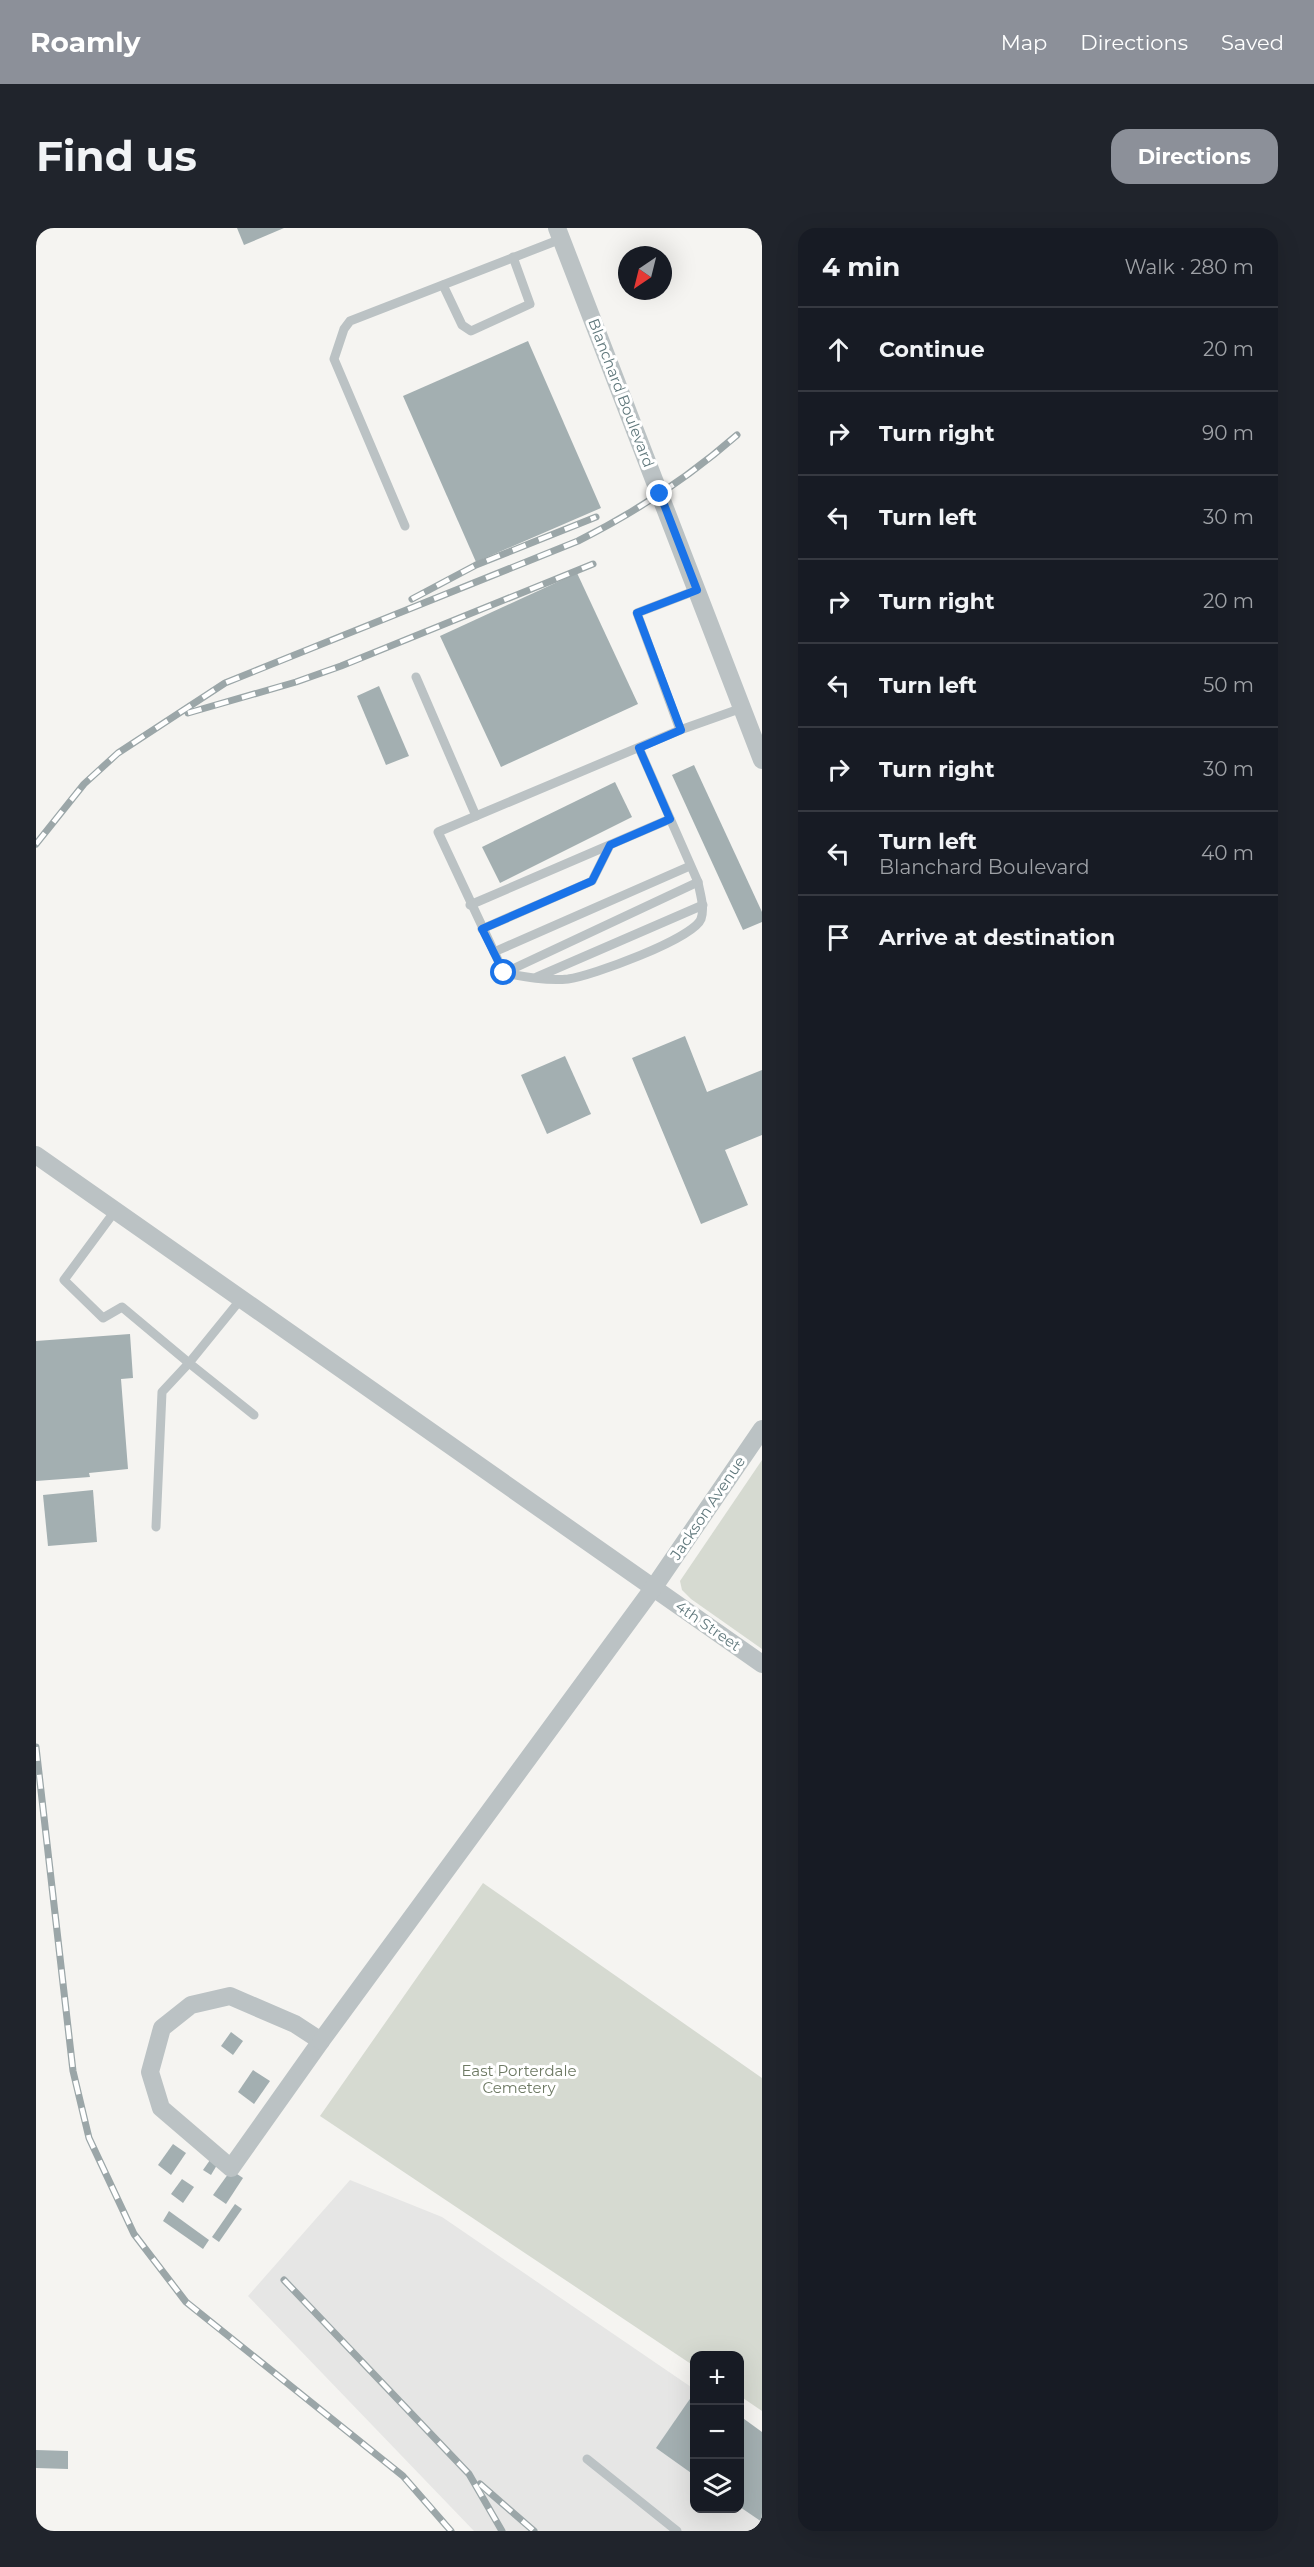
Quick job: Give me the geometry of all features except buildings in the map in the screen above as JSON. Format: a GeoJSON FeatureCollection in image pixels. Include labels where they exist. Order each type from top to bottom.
{"type":"FeatureCollection","features":[{"type":"Feature","properties":{"kind":"street","name":"Blanchard Boulevard"},"geometry":{"type":"LineString","coordinates":[[559,233],[762,760]]}},
{"type":"Feature","properties":{"kind":"street","name":"4th Street"},"geometry":{"type":"LineString","coordinates":[[36,1155],[762,1664]]}},
{"type":"Feature","properties":{"kind":"street","name":"Jackson Avenue"},"geometry":{"type":"LineString","coordinates":[[321,2041],[296,2024],[230,1996],[191,2005],[162,2028],[150,2072],[161,2108],[231,2168],[321,2041],[654,1587],[762,1429]]}},
{"type":"Feature","properties":{"kind":"lane"},"geometry":{"type":"LineString","coordinates":[[405,526],[334,359],[344,329],[350,321],[513,257],[559,233]]}},
{"type":"Feature","properties":{"kind":"lane"},"geometry":{"type":"LineString","coordinates":[[443,285],[462,325],[471,331],[530,304],[513,257]]}},
{"type":"Feature","properties":{"kind":"lane"},"geometry":{"type":"LineString","coordinates":[[681,730],[637,613],[697,590]]}},
{"type":"Feature","properties":{"kind":"lane"},"geometry":{"type":"LineString","coordinates":[[416,677],[476,816]]}},
{"type":"Feature","properties":{"kind":"lane"},"geometry":{"type":"LineString","coordinates":[[504,973],[470,905],[438,832],[681,730],[742,708]]}},
{"type":"Feature","properties":{"kind":"lane"},"geometry":{"type":"LineString","coordinates":[[504,973],[533,978],[569,979],[602,971],[685,935],[700,921],[703,905],[698,882],[639,748]]}},
{"type":"Feature","properties":{"kind":"lane"},"geometry":{"type":"LineString","coordinates":[[470,905],[670,819]]}},
{"type":"Feature","properties":{"kind":"lane"},"geometry":{"type":"LineString","coordinates":[[482,929],[592,881],[610,845]]}},
{"type":"Feature","properties":{"kind":"lane"},"geometry":{"type":"LineString","coordinates":[[494,952],[690,866]]}},
{"type":"Feature","properties":{"kind":"lane"},"geometry":{"type":"LineString","coordinates":[[504,973],[698,882]]}},
{"type":"Feature","properties":{"kind":"lane"},"geometry":{"type":"LineString","coordinates":[[533,978],[703,905]]}},
{"type":"Feature","properties":{"kind":"lane"},"geometry":{"type":"LineString","coordinates":[[115,1211],[64,1280],[103,1318],[122,1307],[254,1415]]}},
{"type":"Feature","properties":{"kind":"lane"},"geometry":{"type":"LineString","coordinates":[[156,1527],[162,1392],[189,1363],[241,1299]]}},
{"type":"Feature","properties":{"kind":"lane"},"geometry":{"type":"LineString","coordinates":[[587,2459],[677,2531]]}},
{"type":"Feature","properties":{"kind":"shaded area"},"geometry":{"type":"Polygon","coordinates":[[[350,2180],[442,2217],[690,2386],[690,2513],[744,2513],[744,2422],[762,2435],[762,2531],[474,2531],[248,2296],[350,2180]]]}},
{"type":"Feature","properties":{"kind":"green space"},"geometry":{"type":"Polygon","coordinates":[[[762,1460],[762,1649],[691,1599],[682,1590],[680,1581],[762,1460]]]}},
{"type":"Feature","properties":{"kind":"green space","name":"East Porterdale Cemetery"},"geometry":{"type":"Polygon","coordinates":[[[483,1883],[762,2078],[762,2411],[744,2399],[744,2351],[690,2351],[690,2363],[320,2116],[483,1883]]]}},
{"type":"Feature","properties":{"kind":"railway"},"geometry":{"type":"LineString","coordinates":[[36,844],[84,784],[118,753],[225,683],[578,541],[661,493],[737,435]]}},
{"type":"Feature","properties":{"kind":"railway"},"geometry":{"type":"LineString","coordinates":[[412,599],[476,565],[596,517]]}},
{"type":"Feature","properties":{"kind":"railway"},"geometry":{"type":"LineString","coordinates":[[188,713],[296,682],[341,666],[593,564]]}},
{"type":"Feature","properties":{"kind":"railway"},"geometry":{"type":"LineString","coordinates":[[36,1747],[73,2071],[89,2138],[134,2234],[186,2302],[403,2476],[451,2531]]}},
{"type":"Feature","properties":{"kind":"railway"},"geometry":{"type":"LineString","coordinates":[[284,2280],[469,2474],[502,2531]]}},
{"type":"Feature","properties":{"kind":"railway"},"geometry":{"type":"LineString","coordinates":[[480,2484],[534,2531]]}},
{"type":"Feature","properties":{"kind":"route"},"geometry":{"type":"LineString","coordinates":[[504,973],[482,929],[592,881],[610,845],[670,819],[639,748],[681,730],[637,613],[697,590],[660,494]]}}]}
